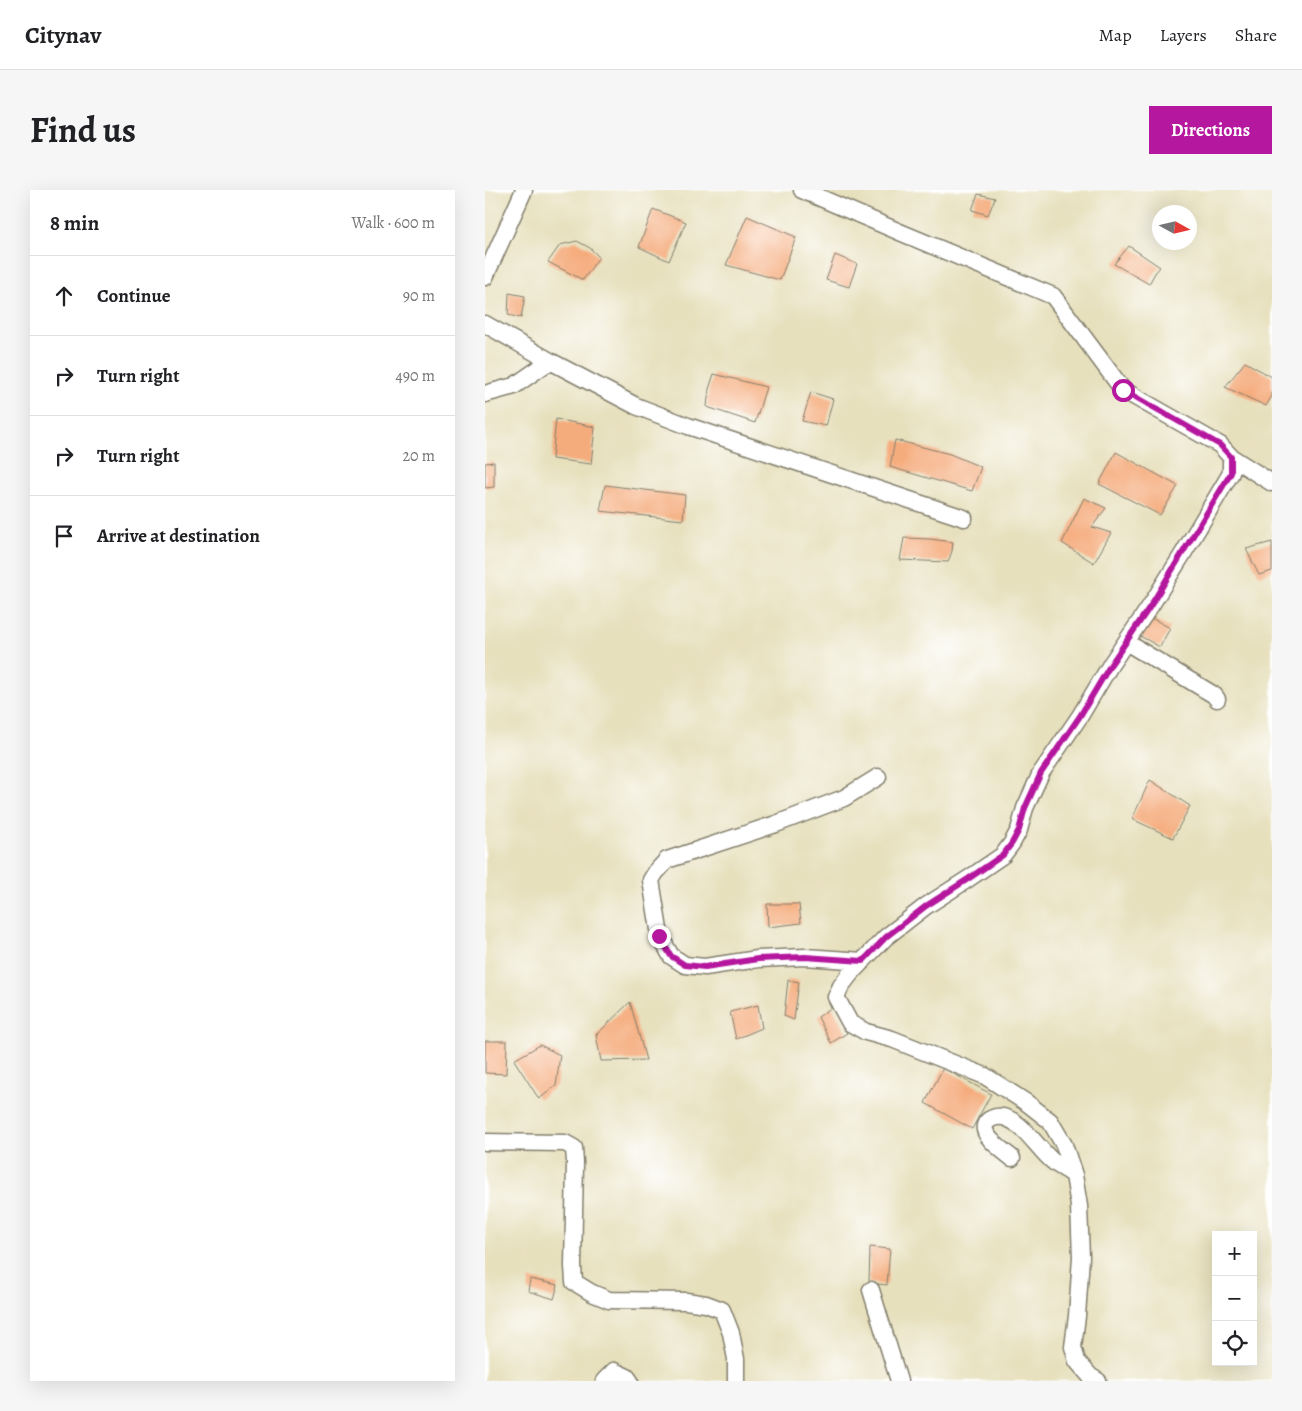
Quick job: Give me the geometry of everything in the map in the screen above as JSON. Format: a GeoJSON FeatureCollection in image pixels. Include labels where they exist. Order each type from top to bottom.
{"type":"FeatureCollection","features":[{"type":"Feature","properties":{"kind":"street"},"geometry":{"type":"LineString","coordinates":[[485,277],[524,190]]}},
{"type":"Feature","properties":{"kind":"street"},"geometry":{"type":"LineString","coordinates":[[802,190],[1053,296],[1123,390],[1220,445],[1231,457],[1272,483]]}},
{"type":"Feature","properties":{"kind":"street"},"geometry":{"type":"LineString","coordinates":[[485,324],[636,406],[688,426],[963,518]]}},
{"type":"Feature","properties":{"kind":"street"},"geometry":{"type":"LineString","coordinates":[[485,394],[514,386],[550,361]]}},
{"type":"Feature","properties":{"kind":"street"},"geometry":{"type":"LineString","coordinates":[[1098,1381],[1090,1376],[1077,1361],[1073,1347],[1081,1257],[1079,1206],[1074,1175],[1064,1145],[1050,1121],[1027,1103],[985,1076],[892,1040],[866,1032],[850,1023],[836,997],[841,986],[886,937],[926,906],[1003,855],[1012,843],[1041,773],[1080,716],[1125,642],[1179,560],[1231,473],[1231,457]]}},
{"type":"Feature","properties":{"kind":"street"},"geometry":{"type":"LineString","coordinates":[[1125,642],[1214,695],[1217,700]]}},
{"type":"Feature","properties":{"kind":"street"},"geometry":{"type":"LineString","coordinates":[[863,961],[805,957],[758,959],[705,967],[685,965],[671,956],[659,936],[651,880],[667,860],[776,824],[844,798],[878,777]]}},
{"type":"Feature","properties":{"kind":"street"},"geometry":{"type":"LineString","coordinates":[[1011,1158],[987,1137],[985,1126],[991,1119],[996,1117],[1003,1118],[1020,1126],[1054,1162],[1074,1175]]}},
{"type":"Feature","properties":{"kind":"street"},"geometry":{"type":"LineString","coordinates":[[485,1142],[565,1143],[574,1148],[574,1282],[592,1293],[609,1300],[686,1301],[706,1304],[723,1310],[737,1359],[736,1381]]}},
{"type":"Feature","properties":{"kind":"street"},"geometry":{"type":"LineString","coordinates":[[871,1290],[899,1381]]}},
{"type":"Feature","properties":{"kind":"street"},"geometry":{"type":"LineString","coordinates":[[604,1381],[614,1371],[627,1377],[629,1381]]}},
{"type":"Feature","properties":{"kind":"building"},"geometry":{"type":"Polygon","coordinates":[[[978,194],[995,198],[988,215],[972,210],[978,194]]]}},
{"type":"Feature","properties":{"kind":"building"},"geometry":{"type":"Polygon","coordinates":[[[653,209],[686,222],[669,261],[639,247],[653,209]]]}},
{"type":"Feature","properties":{"kind":"building"},"geometry":{"type":"Polygon","coordinates":[[[747,216],[796,237],[780,280],[726,265],[747,216]]]}},
{"type":"Feature","properties":{"kind":"building"},"geometry":{"type":"Polygon","coordinates":[[[577,241],[590,248],[599,257],[583,280],[548,262],[560,245],[577,241]]]}},
{"type":"Feature","properties":{"kind":"building"},"geometry":{"type":"Polygon","coordinates":[[[1129,246],[1160,267],[1149,284],[1114,264],[1129,246]]]}},
{"type":"Feature","properties":{"kind":"building"},"geometry":{"type":"Polygon","coordinates":[[[835,255],[857,264],[849,287],[826,280],[835,255]]]}},
{"type":"Feature","properties":{"kind":"building"},"geometry":{"type":"Polygon","coordinates":[[[509,293],[525,296],[521,318],[508,315],[509,293]]]}},
{"type":"Feature","properties":{"kind":"building"},"geometry":{"type":"Polygon","coordinates":[[[1245,362],[1272,377],[1272,396],[1266,406],[1225,387],[1245,362]]]}},
{"type":"Feature","properties":{"kind":"building"},"geometry":{"type":"Polygon","coordinates":[[[714,374],[766,387],[755,423],[707,407],[709,389],[714,374]]]}},
{"type":"Feature","properties":{"kind":"building"},"geometry":{"type":"Polygon","coordinates":[[[811,392],[833,399],[826,426],[802,421],[811,392]]]}},
{"type":"Feature","properties":{"kind":"building"},"geometry":{"type":"Polygon","coordinates":[[[556,419],[595,427],[591,464],[552,459],[556,419]]]}},
{"type":"Feature","properties":{"kind":"building"},"geometry":{"type":"Polygon","coordinates":[[[895,440],[950,454],[981,467],[972,491],[890,467],[895,440]]]}},
{"type":"Feature","properties":{"kind":"building"},"geometry":{"type":"Polygon","coordinates":[[[1116,452],[1178,486],[1160,515],[1099,484],[1116,452]]]}},
{"type":"Feature","properties":{"kind":"building"},"geometry":{"type":"Polygon","coordinates":[[[494,462],[494,487],[485,488],[485,463],[494,462]]]}},
{"type":"Feature","properties":{"kind":"building"},"geometry":{"type":"Polygon","coordinates":[[[605,485],[685,495],[683,520],[600,511],[605,485]]]}},
{"type":"Feature","properties":{"kind":"building"},"geometry":{"type":"Polygon","coordinates":[[[1084,498],[1106,508],[1092,527],[1111,533],[1094,563],[1062,543],[1084,498]]]}},
{"type":"Feature","properties":{"kind":"building"},"geometry":{"type":"Polygon","coordinates":[[[904,538],[953,542],[948,562],[900,560],[904,538]]]}},
{"type":"Feature","properties":{"kind":"building"},"geometry":{"type":"Polygon","coordinates":[[[1272,542],[1272,571],[1259,575],[1246,549],[1272,542]]]}},
{"type":"Feature","properties":{"kind":"building"},"geometry":{"type":"Polygon","coordinates":[[[1150,617],[1170,628],[1160,647],[1140,636],[1150,617]]]}},
{"type":"Feature","properties":{"kind":"building"},"geometry":{"type":"Polygon","coordinates":[[[1150,780],[1190,806],[1173,838],[1132,819],[1150,780]]]}},
{"type":"Feature","properties":{"kind":"building"},"geometry":{"type":"Polygon","coordinates":[[[767,904],[799,904],[801,923],[768,927],[767,904]]]}},
{"type":"Feature","properties":{"kind":"building"},"geometry":{"type":"Polygon","coordinates":[[[788,980],[799,982],[794,1020],[784,1016],[788,980]]]}},
{"type":"Feature","properties":{"kind":"building"},"geometry":{"type":"Polygon","coordinates":[[[630,1002],[646,1060],[601,1061],[596,1035],[630,1002]]]}},
{"type":"Feature","properties":{"kind":"building"},"geometry":{"type":"Polygon","coordinates":[[[758,1005],[762,1028],[736,1039],[730,1012],[758,1005]]]}},
{"type":"Feature","properties":{"kind":"building"},"geometry":{"type":"Polygon","coordinates":[[[832,1007],[847,1033],[831,1043],[818,1017],[832,1007]]]}},
{"type":"Feature","properties":{"kind":"building"},"geometry":{"type":"Polygon","coordinates":[[[485,1041],[507,1041],[506,1074],[485,1073],[485,1041]]]}},
{"type":"Feature","properties":{"kind":"building"},"geometry":{"type":"Polygon","coordinates":[[[540,1045],[560,1055],[556,1086],[539,1099],[514,1060],[540,1045]]]}},
{"type":"Feature","properties":{"kind":"building"},"geometry":{"type":"Polygon","coordinates":[[[943,1068],[991,1094],[972,1129],[925,1103],[943,1068]]]}},
{"type":"Feature","properties":{"kind":"building"},"geometry":{"type":"Polygon","coordinates":[[[870,1247],[890,1249],[887,1285],[869,1283],[870,1247]]]}},
{"type":"Feature","properties":{"kind":"building"},"geometry":{"type":"Polygon","coordinates":[[[530,1279],[558,1285],[554,1299],[528,1291],[530,1279]]]}},
{"type":"Feature","properties":{"kind":"route"},"geometry":{"type":"LineString","coordinates":[[659,936],[671,956],[685,965],[705,967],[758,959],[805,957],[863,961],[886,937],[926,906],[1003,855],[1019,830],[1025,808],[1041,773],[1151,605],[1231,473],[1231,457],[1220,445],[1123,390]]}}]}
